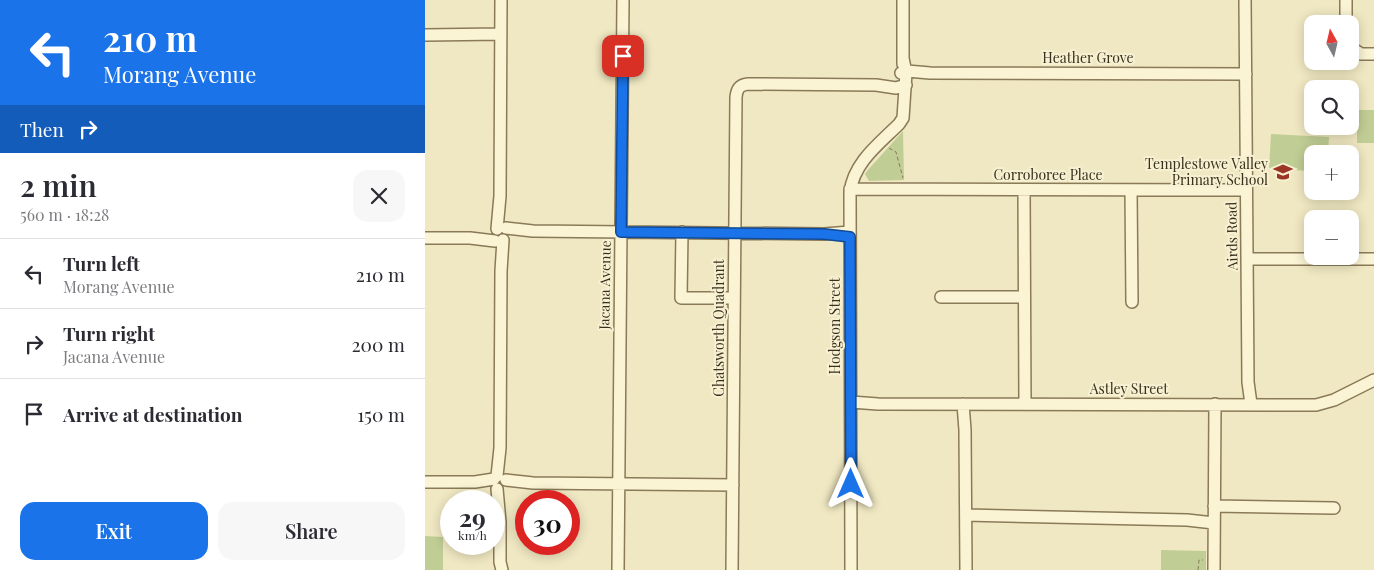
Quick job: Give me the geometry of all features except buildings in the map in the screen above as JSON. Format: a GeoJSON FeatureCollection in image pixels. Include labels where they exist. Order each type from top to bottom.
{"type":"FeatureCollection","features":[{"type":"Feature","properties":{"kind":"street"},"geometry":{"type":"LineString","coordinates":[[501,0],[500,562],[502,570]]}},
{"type":"Feature","properties":{"kind":"street","name":"Jacana Avenue"},"geometry":{"type":"LineString","coordinates":[[618,570],[623,0]]}},
{"type":"Feature","properties":{"kind":"street","name":"Hodgson Street"},"geometry":{"type":"LineString","coordinates":[[851,570],[850,189],[854,174],[861,164],[901,121],[903,115],[903,0]]}},
{"type":"Feature","properties":{"kind":"street","name":"Airds Road"},"geometry":{"type":"LineString","coordinates":[[1245,0],[1248,404]]}},
{"type":"Feature","properties":{"kind":"street"},"geometry":{"type":"LineString","coordinates":[[1346,0],[1346,15]]}},
{"type":"Feature","properties":{"kind":"street"},"geometry":{"type":"LineString","coordinates":[[425,35],[501,34]]}},
{"type":"Feature","properties":{"kind":"street"},"geometry":{"type":"LineString","coordinates":[[1359,53],[1374,54]]}},
{"type":"Feature","properties":{"kind":"street","name":"Heather Grove"},"geometry":{"type":"LineString","coordinates":[[904,78],[930,73],[1245,74]]}},
{"type":"Feature","properties":{"kind":"street","name":"Chatsworth Quadrant"},"geometry":{"type":"LineString","coordinates":[[732,570],[736,83],[876,85],[896,88],[904,78]]}},
{"type":"Feature","properties":{"kind":"street","name":"Corroboree Place"},"geometry":{"type":"LineString","coordinates":[[850,189],[1247,190]]}},
{"type":"Feature","properties":{"kind":"street"},"geometry":{"type":"LineString","coordinates":[[1024,190],[1025,404]]}},
{"type":"Feature","properties":{"kind":"street"},"geometry":{"type":"LineString","coordinates":[[1131,190],[1132,302]]}},
{"type":"Feature","properties":{"kind":"street"},"geometry":{"type":"LineString","coordinates":[[425,238],[470,238],[533,231],[850,234]]}},
{"type":"Feature","properties":{"kind":"street"},"geometry":{"type":"LineString","coordinates":[[682,232],[681,298],[734,298]]}},
{"type":"Feature","properties":{"kind":"street"},"geometry":{"type":"LineString","coordinates":[[1247,259],[1374,259]]}},
{"type":"Feature","properties":{"kind":"street"},"geometry":{"type":"LineString","coordinates":[[941,297],[1024,296]]}},
{"type":"Feature","properties":{"kind":"street","name":"Astley Street"},"geometry":{"type":"LineString","coordinates":[[851,404],[1322,404],[1374,380]]}},
{"type":"Feature","properties":{"kind":"street"},"geometry":{"type":"LineString","coordinates":[[965,404],[966,570]]}},
{"type":"Feature","properties":{"kind":"street"},"geometry":{"type":"LineString","coordinates":[[1214,570],[1215,404]]}},
{"type":"Feature","properties":{"kind":"street"},"geometry":{"type":"LineString","coordinates":[[425,482],[733,485]]}},
{"type":"Feature","properties":{"kind":"street"},"geometry":{"type":"LineString","coordinates":[[1215,506],[1334,508]]}},
{"type":"Feature","properties":{"kind":"street"},"geometry":{"type":"LineString","coordinates":[[966,515],[1214,521]]}},
{"type":"Feature","properties":{"kind":"path"},"geometry":{"type":"LineString","coordinates":[[887,147],[896,152],[903,182]]}},
{"type":"Feature","properties":{"kind":"path"},"geometry":{"type":"LineString","coordinates":[[1198,570],[1199,560],[1206,560]]}},
{"type":"Feature","properties":{"kind":"green space"},"geometry":{"type":"Polygon","coordinates":[[[1359,110],[1374,110],[1374,143],[1357,143],[1357,135],[1359,135],[1359,110]]]}},
{"type":"Feature","properties":{"kind":"green space"},"geometry":{"type":"Polygon","coordinates":[[[903,131],[904,180],[869,181],[865,174],[867,171],[903,131]]]}},
{"type":"Feature","properties":{"kind":"green space"},"geometry":{"type":"Polygon","coordinates":[[[1271,134],[1329,137],[1329,145],[1304,145],[1304,171],[1269,169],[1271,134]]]}},
{"type":"Feature","properties":{"kind":"green space"},"geometry":{"type":"Polygon","coordinates":[[[425,536],[440,537],[440,555],[443,555],[443,570],[425,570],[425,536]]]}},
{"type":"Feature","properties":{"kind":"green space"},"geometry":{"type":"Polygon","coordinates":[[[1161,550],[1206,551],[1206,570],[1161,570],[1161,550]]]}},
{"type":"Feature","properties":{"kind":"place","name":"Templestowe Valley Primary School"},"geometry":{"type":"Point","coordinates":[1283,172]}},
{"type":"Feature","properties":{"kind":"route"},"geometry":{"type":"LineString","coordinates":[[623,56],[621,232],[824,234],[850,237],[851,484]]}}]}
